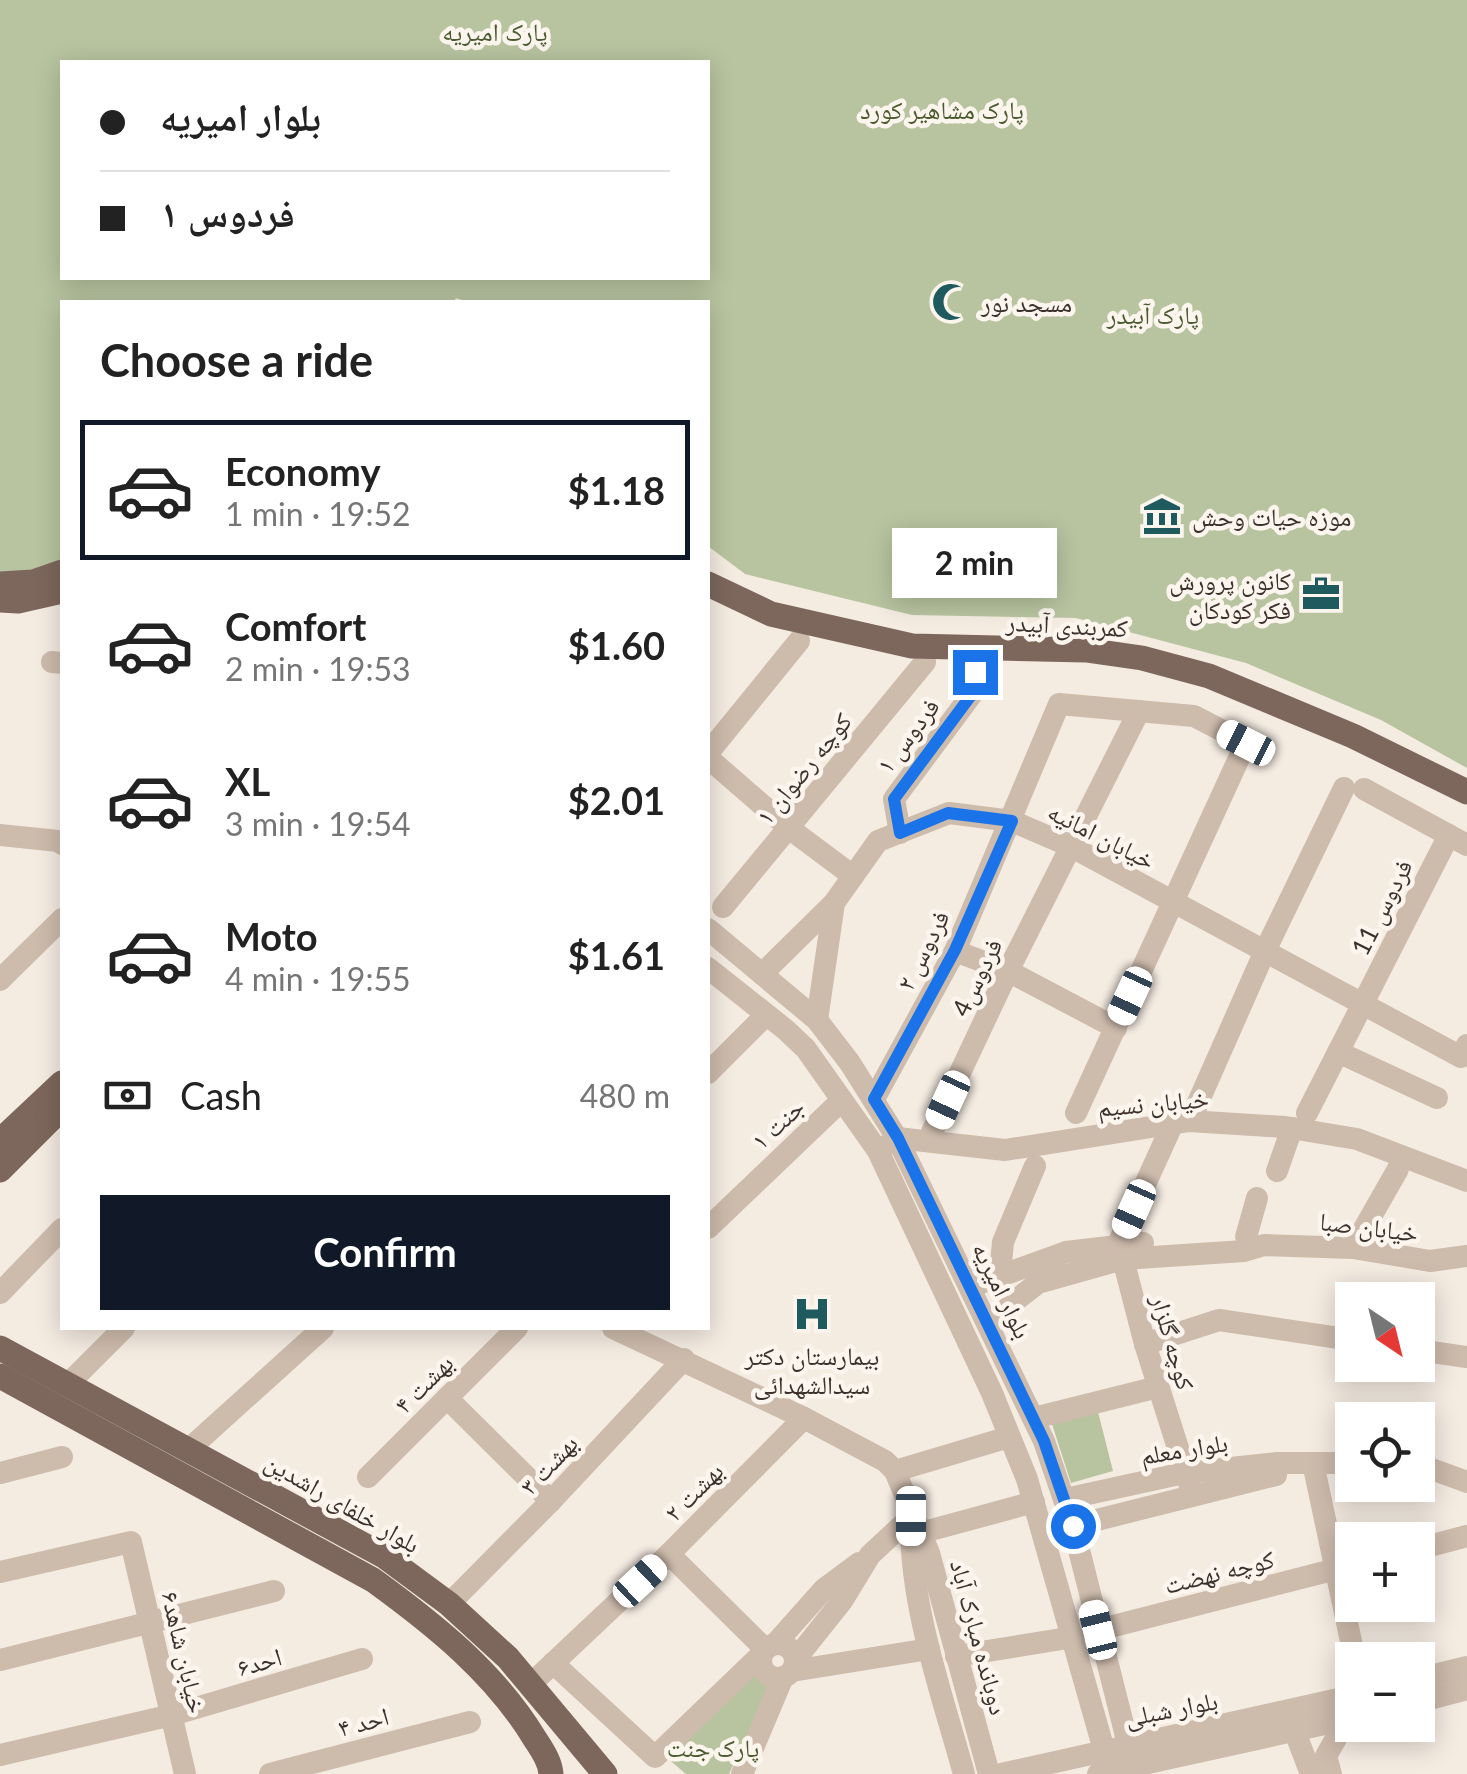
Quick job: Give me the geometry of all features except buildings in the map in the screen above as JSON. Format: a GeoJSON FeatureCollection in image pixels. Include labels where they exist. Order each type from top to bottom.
{"type":"FeatureCollection","features":[{"type":"Feature","properties":{"kind":"main road"},"geometry":{"type":"LineString","coordinates":[[0,584],[32,582],[60,573]]}},
{"type":"Feature","properties":{"kind":"main road","name":"کمربندی آبیدر"},"geometry":{"type":"LineString","coordinates":[[710,585],[771,614],[912,646],[1086,650],[1142,658],[1210,676],[1353,736],[1467,792]]}},
{"type":"Feature","properties":{"kind":"main road"},"geometry":{"type":"LineString","coordinates":[[0,600],[18,601],[60,591]]}},
{"type":"Feature","properties":{"kind":"main road"},"geometry":{"type":"LineString","coordinates":[[0,1141],[60,1085]]}},
{"type":"Feature","properties":{"kind":"main road"},"geometry":{"type":"LineString","coordinates":[[0,1170],[60,1110]]}},
{"type":"Feature","properties":{"kind":"main road","name":"بلوار خلفای راشدین"},"geometry":{"type":"LineString","coordinates":[[0,1348],[384,1556],[474,1624],[531,1684],[605,1774]]}},
{"type":"Feature","properties":{"kind":"main road"},"geometry":{"type":"LineString","coordinates":[[0,1376],[373,1580],[418,1613],[487,1675],[526,1726],[551,1770],[574,1769],[585,1748]]}},
{"type":"Feature","properties":{"kind":"street"},"geometry":{"type":"LineString","coordinates":[[710,753],[799,640]]}},
{"type":"Feature","properties":{"kind":"street","name":"کوچه رضوان ۱"},"geometry":{"type":"LineString","coordinates":[[723,907],[925,662]]}},
{"type":"Feature","properties":{"kind":"street","name":"فردوس ۱"},"geometry":{"type":"LineString","coordinates":[[900,833],[894,799],[972,694],[975,672]]}},
{"type":"Feature","properties":{"kind":"street","name":"فردوس ۲"},"geometry":{"type":"LineString","coordinates":[[874,1099],[955,950],[1060,704],[1139,711]]}},
{"type":"Feature","properties":{"kind":"street"},"geometry":{"type":"LineString","coordinates":[[1076,1112],[1246,743],[1194,716],[1139,711]]}},
{"type":"Feature","properties":{"kind":"street","name":"فردوس4"},"geometry":{"type":"LineString","coordinates":[[932,1132],[1139,711]]}},
{"type":"Feature","properties":{"kind":"street"},"geometry":{"type":"LineString","coordinates":[[710,758],[790,828],[853,876]]}},
{"type":"Feature","properties":{"kind":"street"},"geometry":{"type":"LineString","coordinates":[[1196,1106],[1265,951],[1354,788],[1458,840]]}},
{"type":"Feature","properties":{"kind":"street","name":"خیابان امانیه"},"geometry":{"type":"LineString","coordinates":[[817,1020],[834,903],[878,842],[948,813],[1012,821],[1072,847],[1362,1004],[1464,1051]]}},
{"type":"Feature","properties":{"kind":"street"},"geometry":{"type":"LineString","coordinates":[[0,821],[60,827]]}},
{"type":"Feature","properties":{"kind":"street"},"geometry":{"type":"LineString","coordinates":[[0,834],[60,842]]}},
{"type":"Feature","properties":{"kind":"street","name":"فردوس 11"},"geometry":{"type":"LineString","coordinates":[[1278,1170],[1299,1121],[1362,1004],[1458,840]]}},
{"type":"Feature","properties":{"kind":"street"},"geometry":{"type":"LineString","coordinates":[[762,974],[834,903]]}},
{"type":"Feature","properties":{"kind":"street"},"geometry":{"type":"LineString","coordinates":[[0,980],[60,921]]}},
{"type":"Feature","properties":{"kind":"street","name":"بلوار امیریه"},"geometry":{"type":"LineString","coordinates":[[710,931],[817,1020],[874,1099],[888,1145],[1034,1502],[1104,1750]]}},
{"type":"Feature","properties":{"kind":"street"},"geometry":{"type":"LineString","coordinates":[[955,950],[1008,971],[1116,1028]]}},
{"type":"Feature","properties":{"kind":"street","name":"بلوار امیریه"},"geometry":{"type":"LineString","coordinates":[[710,970],[806,1049],[842,1100],[888,1145],[970,1286],[1034,1418],[1065,1499],[1128,1744]]}},
{"type":"Feature","properties":{"kind":"street"},"geometry":{"type":"LineString","coordinates":[[710,1071],[766,1015]]}},
{"type":"Feature","properties":{"kind":"street"},"geometry":{"type":"LineString","coordinates":[[1338,1052],[1437,1098]]}},
{"type":"Feature","properties":{"kind":"street","name":"جنت ۱"},"geometry":{"type":"LineString","coordinates":[[711,1216],[842,1100]]}},
{"type":"Feature","properties":{"kind":"street","name":"خیابان نسیم"},"geometry":{"type":"LineString","coordinates":[[888,1145],[1004,1150],[1188,1121],[1299,1121],[1466,1177]]}},
{"type":"Feature","properties":{"kind":"street"},"geometry":{"type":"LineString","coordinates":[[1121,1252],[1173,1123]]}},
{"type":"Feature","properties":{"kind":"street"},"geometry":{"type":"LineString","coordinates":[[1000,1275],[1002,1242],[1035,1166]]}},
{"type":"Feature","properties":{"kind":"street"},"geometry":{"type":"LineString","coordinates":[[1353,1248],[1398,1169]]}},
{"type":"Feature","properties":{"kind":"street"},"geometry":{"type":"LineString","coordinates":[[1255,1241],[1257,1198]]}},
{"type":"Feature","properties":{"kind":"street"},"geometry":{"type":"LineString","coordinates":[[0,1294],[60,1232]]}},
{"type":"Feature","properties":{"kind":"street","name":"خیابان صبا"},"geometry":{"type":"LineString","coordinates":[[970,1286],[1066,1252],[1244,1252],[1255,1241],[1353,1248],[1430,1261],[1467,1256]]}},
{"type":"Feature","properties":{"kind":"street","name":"خیابان صبا"},"geometry":{"type":"LineString","coordinates":[[992,1330],[1012,1303],[1038,1283],[1121,1252]]}},
{"type":"Feature","properties":{"kind":"street","name":"کوچه گلزار"},"geometry":{"type":"LineString","coordinates":[[1121,1252],[1144,1344],[1194,1496]]}},
{"type":"Feature","properties":{"kind":"street"},"geometry":{"type":"LineString","coordinates":[[1144,1344],[1219,1320],[1335,1337]]}},
{"type":"Feature","properties":{"kind":"street"},"geometry":{"type":"LineString","coordinates":[[67,1385],[122,1330]]}},
{"type":"Feature","properties":{"kind":"street"},"geometry":{"type":"LineString","coordinates":[[188,1450],[321,1330]]}},
{"type":"Feature","properties":{"kind":"street","name":"بهشت ۴"},"geometry":{"type":"LineString","coordinates":[[368,1477],[516,1330]]}},
{"type":"Feature","properties":{"kind":"street"},"geometry":{"type":"LineString","coordinates":[[618,1330],[804,1418],[885,1461],[895,1471],[1009,1437]]}},
{"type":"Feature","properties":{"kind":"street"},"geometry":{"type":"LineString","coordinates":[[1435,1352],[1467,1357]]}},
{"type":"Feature","properties":{"kind":"street","name":"بهشت ۳"},"geometry":{"type":"LineString","coordinates":[[449,1604],[552,1501],[684,1359]]}},
{"type":"Feature","properties":{"kind":"street"},"geometry":{"type":"LineString","coordinates":[[992,1393],[1016,1381]]}},
{"type":"Feature","properties":{"kind":"street"},"geometry":{"type":"LineString","coordinates":[[1034,1418],[1158,1387]]}},
{"type":"Feature","properties":{"kind":"street"},"geometry":{"type":"LineString","coordinates":[[446,1398],[552,1501]]}},
{"type":"Feature","properties":{"kind":"street","name":"بهشت ۲"},"geometry":{"type":"LineString","coordinates":[[531,1684],[669,1554],[804,1418]]}},
{"type":"Feature","properties":{"kind":"street"},"geometry":{"type":"LineString","coordinates":[[0,1474],[62,1457]]}},
{"type":"Feature","properties":{"kind":"street","name":"بلوار معلم"},"geometry":{"type":"LineString","coordinates":[[1065,1499],[1184,1472],[1278,1462],[1335,1464]]}},
{"type":"Feature","properties":{"kind":"street"},"geometry":{"type":"LineString","coordinates":[[1313,1463],[1335,1537]]}},
{"type":"Feature","properties":{"kind":"street","name":"بلوار معلم"},"geometry":{"type":"LineString","coordinates":[[1073,1526],[1313,1463]]}},
{"type":"Feature","properties":{"kind":"street"},"geometry":{"type":"LineString","coordinates":[[1435,1470],[1467,1482]]}},
{"type":"Feature","properties":{"kind":"street","name":"دوبانده مبارک آباد"},"geometry":{"type":"LineString","coordinates":[[895,1471],[928,1553],[989,1774]]}},
{"type":"Feature","properties":{"kind":"street"},"geometry":{"type":"LineString","coordinates":[[554,1662],[655,1757],[824,1589],[916,1525],[1034,1502]]}},
{"type":"Feature","properties":{"kind":"street","name":"دوبانده مبارک آباد"},"geometry":{"type":"LineString","coordinates":[[916,1525],[911,1548],[929,1649],[964,1774]]}},
{"type":"Feature","properties":{"kind":"street"},"geometry":{"type":"LineString","coordinates":[[1435,1544],[1467,1536]]}},
{"type":"Feature","properties":{"kind":"street","name":"خیابان شاهد۶"},"geometry":{"type":"LineString","coordinates":[[0,1572],[131,1542],[185,1774]]}},
{"type":"Feature","properties":{"kind":"street"},"geometry":{"type":"LineString","coordinates":[[669,1554],[767,1649]]}},
{"type":"Feature","properties":{"kind":"street"},"geometry":{"type":"LineString","coordinates":[[742,1774],[790,1669],[842,1601],[870,1556]]}},
{"type":"Feature","properties":{"kind":"street","name":"کوچه نهضت"},"geometry":{"type":"LineString","coordinates":[[1098,1630],[1335,1569]]}},
{"type":"Feature","properties":{"kind":"street"},"geometry":{"type":"LineString","coordinates":[[0,1660],[274,1590]]}},
{"type":"Feature","properties":{"kind":"street"},"geometry":{"type":"LineString","coordinates":[[956,1656],[1074,1637]]}},
{"type":"Feature","properties":{"kind":"street"},"geometry":{"type":"LineString","coordinates":[[767,1649],[763,1670],[772,1677],[790,1669],[929,1649]]}},
{"type":"Feature","properties":{"kind":"street","name":"احد۶"},"geometry":{"type":"LineString","coordinates":[[0,1755],[172,1716],[362,1659]]}},
{"type":"Feature","properties":{"kind":"street"},"geometry":{"type":"LineString","coordinates":[[1435,1675],[1467,1667]]}},
{"type":"Feature","properties":{"kind":"street"},"geometry":{"type":"LineString","coordinates":[[1435,1697],[1467,1689]]}},
{"type":"Feature","properties":{"kind":"street","name":"بلوار شبلی"},"geometry":{"type":"LineString","coordinates":[[1001,1774],[1335,1700]]}},
{"type":"Feature","properties":{"kind":"street","name":"احد ۴"},"geometry":{"type":"LineString","coordinates":[[270,1774],[470,1722]]}},
{"type":"Feature","properties":{"kind":"street","name":"بلوار شبلی"},"geometry":{"type":"LineString","coordinates":[[1099,1774],[1144,1770],[1335,1723]]}},
{"type":"Feature","properties":{"kind":"street"},"geometry":{"type":"LineString","coordinates":[[1295,1732],[1311,1774]]}},
{"type":"Feature","properties":{"kind":"street"},"geometry":{"type":"LineString","coordinates":[[1331,1774],[1326,1756],[1335,1742]]}},
{"type":"Feature","properties":{"kind":"green space","name":"پارک آبیدر"},"geometry":{"type":"Polygon","coordinates":[[[0,0],[1467,0],[1467,768],[1381,720],[1246,663],[1076,618],[912,615],[745,574],[710,548],[710,300],[60,300],[60,562],[0,585],[0,0]]]}},
{"type":"Feature","properties":{"kind":"green space"},"geometry":{"type":"Polygon","coordinates":[[[1097,1408],[1113,1471],[1071,1483],[1051,1421],[1097,1408]]]}},
{"type":"Feature","properties":{"kind":"green space","name":"پارک جنت"},"geometry":{"type":"Polygon","coordinates":[[[754,1671],[770,1686],[729,1774],[686,1774],[665,1756],[754,1671]]]}},
{"type":"Feature","properties":{"kind":"place","name":"مسجد نور"},"geometry":{"type":"Point","coordinates":[951,302]}},
{"type":"Feature","properties":{"kind":"place","name":"موزه حیات وحش"},"geometry":{"type":"Point","coordinates":[1162,516]}},
{"type":"Feature","properties":{"kind":"place","name":"کانون پرورش فکر کودکان"},"geometry":{"type":"Point","coordinates":[1321,594]}},
{"type":"Feature","properties":{"kind":"place","name":"بیمارستان دکتر سیدالشهدائی"},"geometry":{"type":"Point","coordinates":[812,1314]}},
{"type":"Feature","properties":{"kind":"route"},"geometry":{"type":"LineString","coordinates":[[975,672],[972,694],[894,799],[900,833],[948,813],[1012,821],[955,950],[874,1099],[898,1138],[1044,1441],[1073,1526]]}},
{"type":"Feature","properties":{"kind":"park label","name":"پارک امیریه"},"geometry":{"type":"Point","coordinates":[495,31]}},
{"type":"Feature","properties":{"kind":"park label","name":"پارک مشاهیر کورد"},"geometry":{"type":"Point","coordinates":[942,109]}}]}
